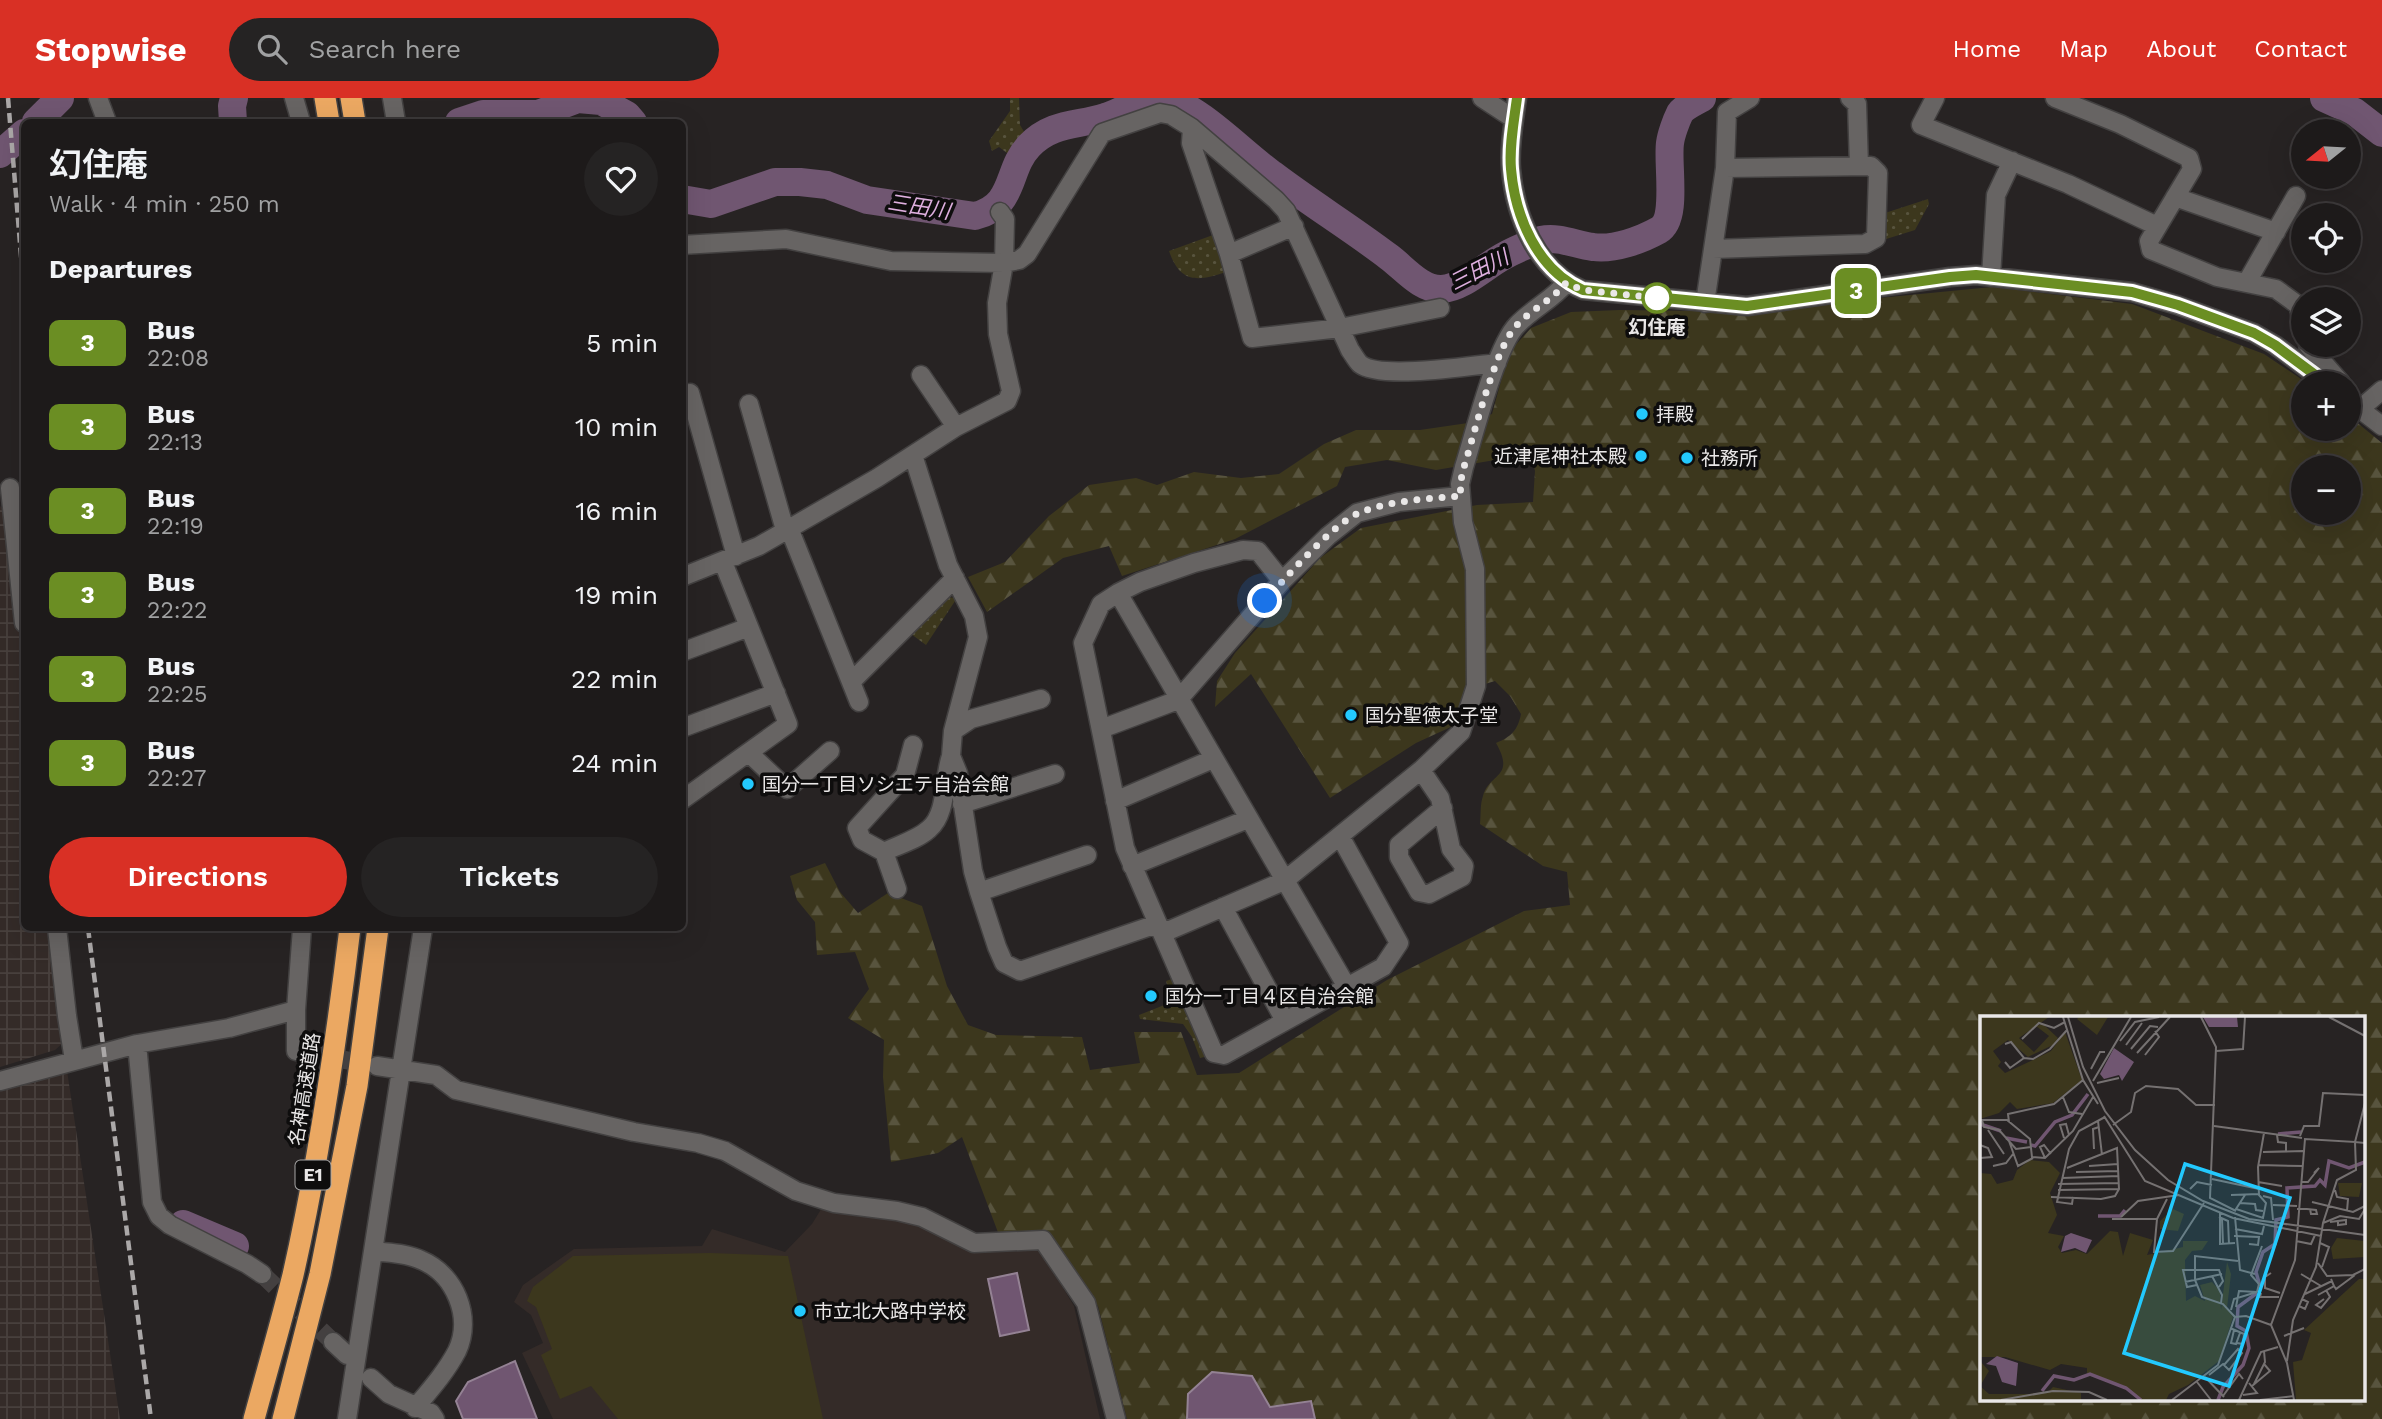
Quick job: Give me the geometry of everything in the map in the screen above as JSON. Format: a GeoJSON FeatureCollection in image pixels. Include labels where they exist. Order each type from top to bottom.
{"type":"FeatureCollection","features":[{"type":"Feature","properties":{"kind":"highway"},"geometry":{"type":"LineString","coordinates":[[325,98],[328,119]]}},
{"type":"Feature","properties":{"kind":"highway","name":"名神高速道路"},"geometry":{"type":"LineString","coordinates":[[254,1419],[292,1276],[316,1158],[350,931]]}},
{"type":"Feature","properties":{"kind":"highway","name":"E1"},"geometry":{"type":"LineString","coordinates":[[283,1419],[320,1274],[357,1086],[378,931]]}},
{"type":"Feature","properties":{"kind":"street"},"geometry":{"type":"LineString","coordinates":[[98,98],[106,119]]}},
{"type":"Feature","properties":{"kind":"street"},"geometry":{"type":"LineString","coordinates":[[294,98],[300,119]]}},
{"type":"Feature","properties":{"kind":"street"},"geometry":{"type":"LineString","coordinates":[[392,98],[396,119]]}},
{"type":"Feature","properties":{"kind":"street"},"geometry":{"type":"LineString","coordinates":[[1482,98],[1514,119]]}},
{"type":"Feature","properties":{"kind":"street"},"geometry":{"type":"LineString","coordinates":[[1517,98],[1511,168],[1515,192],[1532,242],[1566,283],[1583,290],[1747,306],[1976,275],[2132,292],[2178,305],[2254,333],[2310,371]]}},
{"type":"Feature","properties":{"kind":"street"},"geometry":{"type":"LineString","coordinates":[[1705,303],[1725,168],[1727,112],[1750,98]]}},
{"type":"Feature","properties":{"kind":"street"},"geometry":{"type":"LineString","coordinates":[[1850,98],[1857,104],[1859,166]]}},
{"type":"Feature","properties":{"kind":"street"},"geometry":{"type":"LineString","coordinates":[[1935,98],[1921,125],[2068,184],[2157,226]]}},
{"type":"Feature","properties":{"kind":"street"},"geometry":{"type":"LineString","coordinates":[[2055,98],[2120,124],[2189,158],[2192,169],[2149,241],[2151,250],[2217,277],[2276,289],[2291,300]]}},
{"type":"Feature","properties":{"kind":"street"},"geometry":{"type":"LineString","coordinates":[[686,245],[786,239],[891,261],[1004,263],[1019,260],[1027,254],[1102,133],[1160,113],[1171,115],[1192,128],[1286,211],[1350,351],[1360,364],[1376,371],[1395,372],[1497,363]]}},
{"type":"Feature","properties":{"kind":"street"},"geometry":{"type":"LineString","coordinates":[[1192,128],[1191,143],[1229,254],[1252,338],[1340,328],[1440,308]]}},
{"type":"Feature","properties":{"kind":"street"},"geometry":{"type":"LineString","coordinates":[[1991,277],[1996,195],[2012,161]]}},
{"type":"Feature","properties":{"kind":"street"},"geometry":{"type":"LineString","coordinates":[[1713,249],[1865,244],[1876,238],[1878,173],[1871,166],[1725,168]]}},
{"type":"Feature","properties":{"kind":"street"},"geometry":{"type":"LineString","coordinates":[[2247,282],[2296,196]]}},
{"type":"Feature","properties":{"kind":"street"},"geometry":{"type":"LineString","coordinates":[[2175,197],[2276,232]]}},
{"type":"Feature","properties":{"kind":"street"},"geometry":{"type":"LineString","coordinates":[[686,576],[730,559],[787,529],[956,427],[1007,401],[1011,391],[998,334],[997,303],[1004,263],[1006,219],[1000,212]]}},
{"type":"Feature","properties":{"kind":"street"},"geometry":{"type":"LineString","coordinates":[[1229,254],[1294,226]]}},
{"type":"Feature","properties":{"kind":"street"},"geometry":{"type":"LineString","coordinates":[[951,756],[958,773],[973,871],[979,892],[1004,963],[1020,971],[1151,926],[1170,930],[1284,881],[1421,770],[1461,732],[1476,686],[1475,569],[1464,529],[1460,484],[1497,363],[1515,326],[1555,296],[1566,283]]}},
{"type":"Feature","properties":{"kind":"street"},"geometry":{"type":"LineString","coordinates":[[2318,357],[2331,371]]}},
{"type":"Feature","properties":{"kind":"street"},"geometry":{"type":"LineString","coordinates":[[921,375],[956,427]]}},
{"type":"Feature","properties":{"kind":"street"},"geometry":{"type":"LineString","coordinates":[[2361,401],[2382,390]]}},
{"type":"Feature","properties":{"kind":"street"},"geometry":{"type":"LineString","coordinates":[[686,797],[788,724],[749,627],[686,393],[709,396]]}},
{"type":"Feature","properties":{"kind":"street"},"geometry":{"type":"LineString","coordinates":[[749,404],[787,529],[859,702]]}},
{"type":"Feature","properties":{"kind":"street"},"geometry":{"type":"LineString","coordinates":[[2361,410],[2382,426]]}},
{"type":"Feature","properties":{"kind":"street"},"geometry":{"type":"LineString","coordinates":[[884,852],[927,832],[934,825],[942,804],[953,730],[978,638],[974,616],[948,565],[913,455]]}},
{"type":"Feature","properties":{"kind":"street"},"geometry":{"type":"LineString","coordinates":[[11,487],[21,591]]}},
{"type":"Feature","properties":{"kind":"street"},"geometry":{"type":"LineString","coordinates":[[1101,729],[1178,699],[1282,581],[1328,536],[1357,513],[1399,502],[1461,496]]}},
{"type":"Feature","properties":{"kind":"street"},"geometry":{"type":"LineString","coordinates":[[1282,581],[1258,551],[1242,550],[1194,563],[1140,582],[1101,604],[1083,643],[1125,848],[1214,1053],[1224,1055],[1383,967],[1399,943],[1340,836]]}},
{"type":"Feature","properties":{"kind":"street"},"geometry":{"type":"LineString","coordinates":[[851,682],[955,578]]}},
{"type":"Feature","properties":{"kind":"street"},"geometry":{"type":"LineString","coordinates":[[1118,593],[1347,987]]}},
{"type":"Feature","properties":{"kind":"street"},"geometry":{"type":"LineString","coordinates":[[686,651],[749,627]]}},
{"type":"Feature","properties":{"kind":"street"},"geometry":{"type":"LineString","coordinates":[[686,727],[776,693]]}},
{"type":"Feature","properties":{"kind":"street"},"geometry":{"type":"LineString","coordinates":[[953,730],[971,719],[1041,699]]}},
{"type":"Feature","properties":{"kind":"street"},"geometry":{"type":"LineString","coordinates":[[897,889],[884,852],[862,839],[857,828],[905,775],[913,745]]}},
{"type":"Feature","properties":{"kind":"street"},"geometry":{"type":"LineString","coordinates":[[748,753],[787,789],[830,751]]}},
{"type":"Feature","properties":{"kind":"street"},"geometry":{"type":"LineString","coordinates":[[1115,801],[1213,759]]}},
{"type":"Feature","properties":{"kind":"street"},"geometry":{"type":"LineString","coordinates":[[1421,770],[1440,798],[1443,808],[1451,849],[1464,866],[1462,877],[1429,894],[1419,892],[1399,856],[1399,845],[1443,808]]}},
{"type":"Feature","properties":{"kind":"street"},"geometry":{"type":"LineString","coordinates":[[962,804],[1055,774]]}},
{"type":"Feature","properties":{"kind":"street"},"geometry":{"type":"LineString","coordinates":[[1132,866],[1248,819]]}},
{"type":"Feature","properties":{"kind":"street"},"geometry":{"type":"LineString","coordinates":[[979,892],[1087,855]]}},
{"type":"Feature","properties":{"kind":"street"},"geometry":{"type":"LineString","coordinates":[[1223,907],[1285,1021]]}},
{"type":"Feature","properties":{"kind":"street"},"geometry":{"type":"LineString","coordinates":[[57,931],[74,1060]]}},
{"type":"Feature","properties":{"kind":"street"},"geometry":{"type":"LineString","coordinates":[[302,931],[296,1051],[311,1054]]}},
{"type":"Feature","properties":{"kind":"street"},"geometry":{"type":"LineString","coordinates":[[347,1419],[423,931]]}},
{"type":"Feature","properties":{"kind":"street"},"geometry":{"type":"LineString","coordinates":[[0,1082],[137,1044],[229,1028],[296,1010]]}},
{"type":"Feature","properties":{"kind":"street"},"geometry":{"type":"LineString","coordinates":[[137,1044],[152,1202],[159,1216],[170,1225],[262,1274]]}},
{"type":"Feature","properties":{"kind":"street"},"geometry":{"type":"LineString","coordinates":[[377,1066],[436,1075],[456,1090],[634,1132],[716,1148],[796,1191],[834,1203],[922,1217],[974,1243],[1044,1240],[1086,1303],[1116,1419]]}},
{"type":"Feature","properties":{"kind":"street"},"geometry":{"type":"LineString","coordinates":[[373,1251],[421,1259],[440,1272],[454,1288],[462,1311],[463,1329],[457,1349],[415,1408]]}},
{"type":"Feature","properties":{"kind":"street"},"geometry":{"type":"LineString","coordinates":[[333,1342],[347,1355]]}},
{"type":"Feature","properties":{"kind":"street"},"geometry":{"type":"LineString","coordinates":[[371,1378],[388,1394],[431,1413],[435,1419]]}},
{"type":"Feature","properties":{"kind":"shaded area"},"geometry":{"type":"Polygon","coordinates":[[[0,506],[8,514],[21,633],[21,931],[53,931],[66,1040],[55,1050],[0,1067],[0,506]]]}},
{"type":"Feature","properties":{"kind":"shaded area"},"geometry":{"type":"Polygon","coordinates":[[[67,1071],[120,1419],[0,1419],[0,1091],[67,1071]]]}},
{"type":"Feature","properties":{"kind":"shaded area","name":"市立北大路中学校"},"geometry":{"type":"Polygon","coordinates":[[[823,1206],[903,1217],[974,1249],[1037,1245],[1074,1306],[1100,1419],[553,1419],[522,1353],[543,1343],[531,1315],[514,1302],[523,1285],[574,1249],[702,1246],[712,1229],[785,1252],[812,1224],[823,1206]]]}},
{"type":"Feature","properties":{"kind":"shaded area"},"geometry":{"type":"Polygon","coordinates":[[[1017,1273],[1029,1330],[1000,1336],[988,1279],[1017,1273]]]}},
{"type":"Feature","properties":{"kind":"shaded area"},"geometry":{"type":"Polygon","coordinates":[[[515,1361],[537,1419],[463,1419],[456,1401],[468,1382],[515,1361]]]}},
{"type":"Feature","properties":{"kind":"shaded area"},"geometry":{"type":"Polygon","coordinates":[[[1212,1372],[1252,1376],[1270,1407],[1311,1401],[1315,1419],[1187,1419],[1188,1394],[1212,1372]]]}},
{"type":"Feature","properties":{"kind":"green space"},"geometry":{"type":"Polygon","coordinates":[[[1010,98],[1019,98],[1020,125],[1029,140],[1011,156],[999,147],[992,151],[989,141],[1010,111],[1010,98]]]}},
{"type":"Feature","properties":{"kind":"green space"},"geometry":{"type":"Polygon","coordinates":[[[1928,199],[1929,204],[1915,230],[1883,240],[1885,213],[1928,199]]]}},
{"type":"Feature","properties":{"kind":"green space"},"geometry":{"type":"Polygon","coordinates":[[[1213,235],[1226,272],[1198,278],[1178,269],[1169,251],[1213,235]]]}},
{"type":"Feature","properties":{"kind":"green space"},"geometry":{"type":"Polygon","coordinates":[[[1992,287],[2132,304],[2264,354],[2291,372],[2291,441],[2361,441],[2361,426],[2382,443],[2382,1419],[1127,1419],[1098,1306],[1045,1230],[999,1235],[962,1137],[938,1153],[891,1162],[883,1077],[884,1040],[848,1018],[869,989],[855,952],[817,955],[815,922],[797,900],[790,876],[825,863],[840,892],[858,913],[888,893],[922,906],[947,986],[968,1025],[996,1035],[1082,1037],[1090,1070],[1140,1063],[1134,1032],[1181,1032],[1197,1075],[1239,1073],[1387,980],[1524,911],[1570,905],[1567,872],[1543,866],[1480,824],[1483,796],[1502,769],[1501,754],[1496,743],[1513,732],[1521,714],[1510,696],[1495,681],[1465,690],[1453,726],[1416,743],[1330,798],[1251,674],[1215,707],[1217,681],[1235,653],[1320,558],[1361,528],[1477,505],[1533,502],[1535,471],[1531,454],[1436,470],[1387,460],[1345,467],[1337,486],[1235,539],[1122,576],[1109,546],[1063,558],[987,612],[968,577],[1005,562],[1049,516],[1089,485],[1136,478],[1157,485],[1194,472],[1241,478],[1279,474],[1324,444],[1356,430],[1420,430],[1468,423],[1492,414],[1509,352],[1531,328],[1571,312],[1773,312],[1992,287]]]}},
{"type":"Feature","properties":{"kind":"green space"},"geometry":{"type":"Polygon","coordinates":[[[945,597],[957,598],[926,645],[911,634],[945,597]]]}},
{"type":"Feature","properties":{"kind":"green space"},"geometry":{"type":"Polygon","coordinates":[[[1178,977],[1213,1055],[1200,1058],[1192,1037],[1183,1024],[1140,1019],[1139,1015],[1172,1002],[1166,981],[1178,977]]]}},
{"type":"Feature","properties":{"kind":"green space"},"geometry":{"type":"Polygon","coordinates":[[[710,1253],[788,1256],[823,1419],[618,1419],[591,1386],[560,1399],[541,1355],[552,1349],[536,1307],[527,1301],[533,1287],[573,1256],[710,1253]]]}},
{"type":"Feature","properties":{"kind":"waterway","name":"三田川"},"geometry":{"type":"LineString","coordinates":[[39,119],[60,98]]}},
{"type":"Feature","properties":{"kind":"waterway","name":"三田川"},"geometry":{"type":"LineString","coordinates":[[233,119],[234,98]]}},
{"type":"Feature","properties":{"kind":"waterway","name":"三田川"},"geometry":{"type":"LineString","coordinates":[[686,200],[711,204],[775,182],[800,182],[827,185],[867,200],[975,216],[998,204],[1022,155],[1038,138],[1056,129],[1105,117],[1155,98]]}},
{"type":"Feature","properties":{"kind":"waterway","name":"三田川"},"geometry":{"type":"LineString","coordinates":[[1165,98],[1179,103],[1207,121],[1272,174],[1375,246],[1413,278],[1427,286],[1442,289],[1458,285],[1507,254],[1541,240],[1554,239],[1601,248],[1636,241],[1659,230],[1665,224],[1670,203],[1669,152],[1674,128],[1682,111],[1702,98]]}},
{"type":"Feature","properties":{"kind":"waterway","name":"三田川"},"geometry":{"type":"LineString","coordinates":[[2324,98],[2355,112],[2382,133]]}},
{"type":"Feature","properties":{"kind":"waterway","name":"三田川"},"geometry":{"type":"LineString","coordinates":[[468,119],[483,114],[538,114],[578,99],[601,101],[630,119]]}},
{"type":"Feature","properties":{"kind":"waterway","name":"三田川"},"geometry":{"type":"LineString","coordinates":[[0,154],[21,136]]}},
{"type":"Feature","properties":{"kind":"waterway","name":"三田川"},"geometry":{"type":"LineString","coordinates":[[686,206],[711,204]]}},
{"type":"Feature","properties":{"kind":"waterway"},"geometry":{"type":"LineString","coordinates":[[183,1224],[235,1246]]}},
{"type":"Feature","properties":{"kind":"tunnel"},"geometry":{"type":"LineString","coordinates":[[311,1054],[373,1065]]}},
{"type":"Feature","properties":{"kind":"tunnel"},"geometry":{"type":"LineString","coordinates":[[262,1274],[333,1342]]}},
{"type":"Feature","properties":{"kind":"railway"},"geometry":{"type":"LineString","coordinates":[[8,98],[21,256]]}},
{"type":"Feature","properties":{"kind":"railway"},"geometry":{"type":"LineString","coordinates":[[88,931],[151,1419]]}},
{"type":"Feature","properties":{"kind":"bus line","name":"3"},"geometry":{"type":"LineString","coordinates":[[1517,98],[1511,168],[1524,225],[1535,248],[1545,260],[1566,283],[1583,290],[1747,306],[1976,275],[2132,292],[2178,305],[2254,333],[2310,371]]}},
{"type":"Feature","properties":{"kind":"place","name":"幻住庵"},"geometry":{"type":"Point","coordinates":[1657,298]}},
{"type":"Feature","properties":{"kind":"place","name":"拝殿"},"geometry":{"type":"Point","coordinates":[1642,414]}},
{"type":"Feature","properties":{"kind":"place","name":"近津尾神社本殿"},"geometry":{"type":"Point","coordinates":[1641,456]}},
{"type":"Feature","properties":{"kind":"place","name":"社務所"},"geometry":{"type":"Point","coordinates":[1687,458]}},
{"type":"Feature","properties":{"kind":"place","name":"国分聖徳太子堂"},"geometry":{"type":"Point","coordinates":[1351,715]}},
{"type":"Feature","properties":{"kind":"place","name":"国分一丁目ソシエテ自治会館"},"geometry":{"type":"Point","coordinates":[748,784]}},
{"type":"Feature","properties":{"kind":"place","name":"国分一丁目４区自治会館"},"geometry":{"type":"Point","coordinates":[1151,996]}},
{"type":"Feature","properties":{"kind":"place","name":"市立北大路中学校"},"geometry":{"type":"Point","coordinates":[800,1311]}},
{"type":"Feature","properties":{"kind":"route"},"geometry":{"type":"LineString","coordinates":[[1265,601],[1328,536],[1357,513],[1399,502],[1461,496],[1460,484],[1464,467],[1505,344],[1515,326],[1555,296],[1566,283],[1583,290],[1657,298]]}}]}
